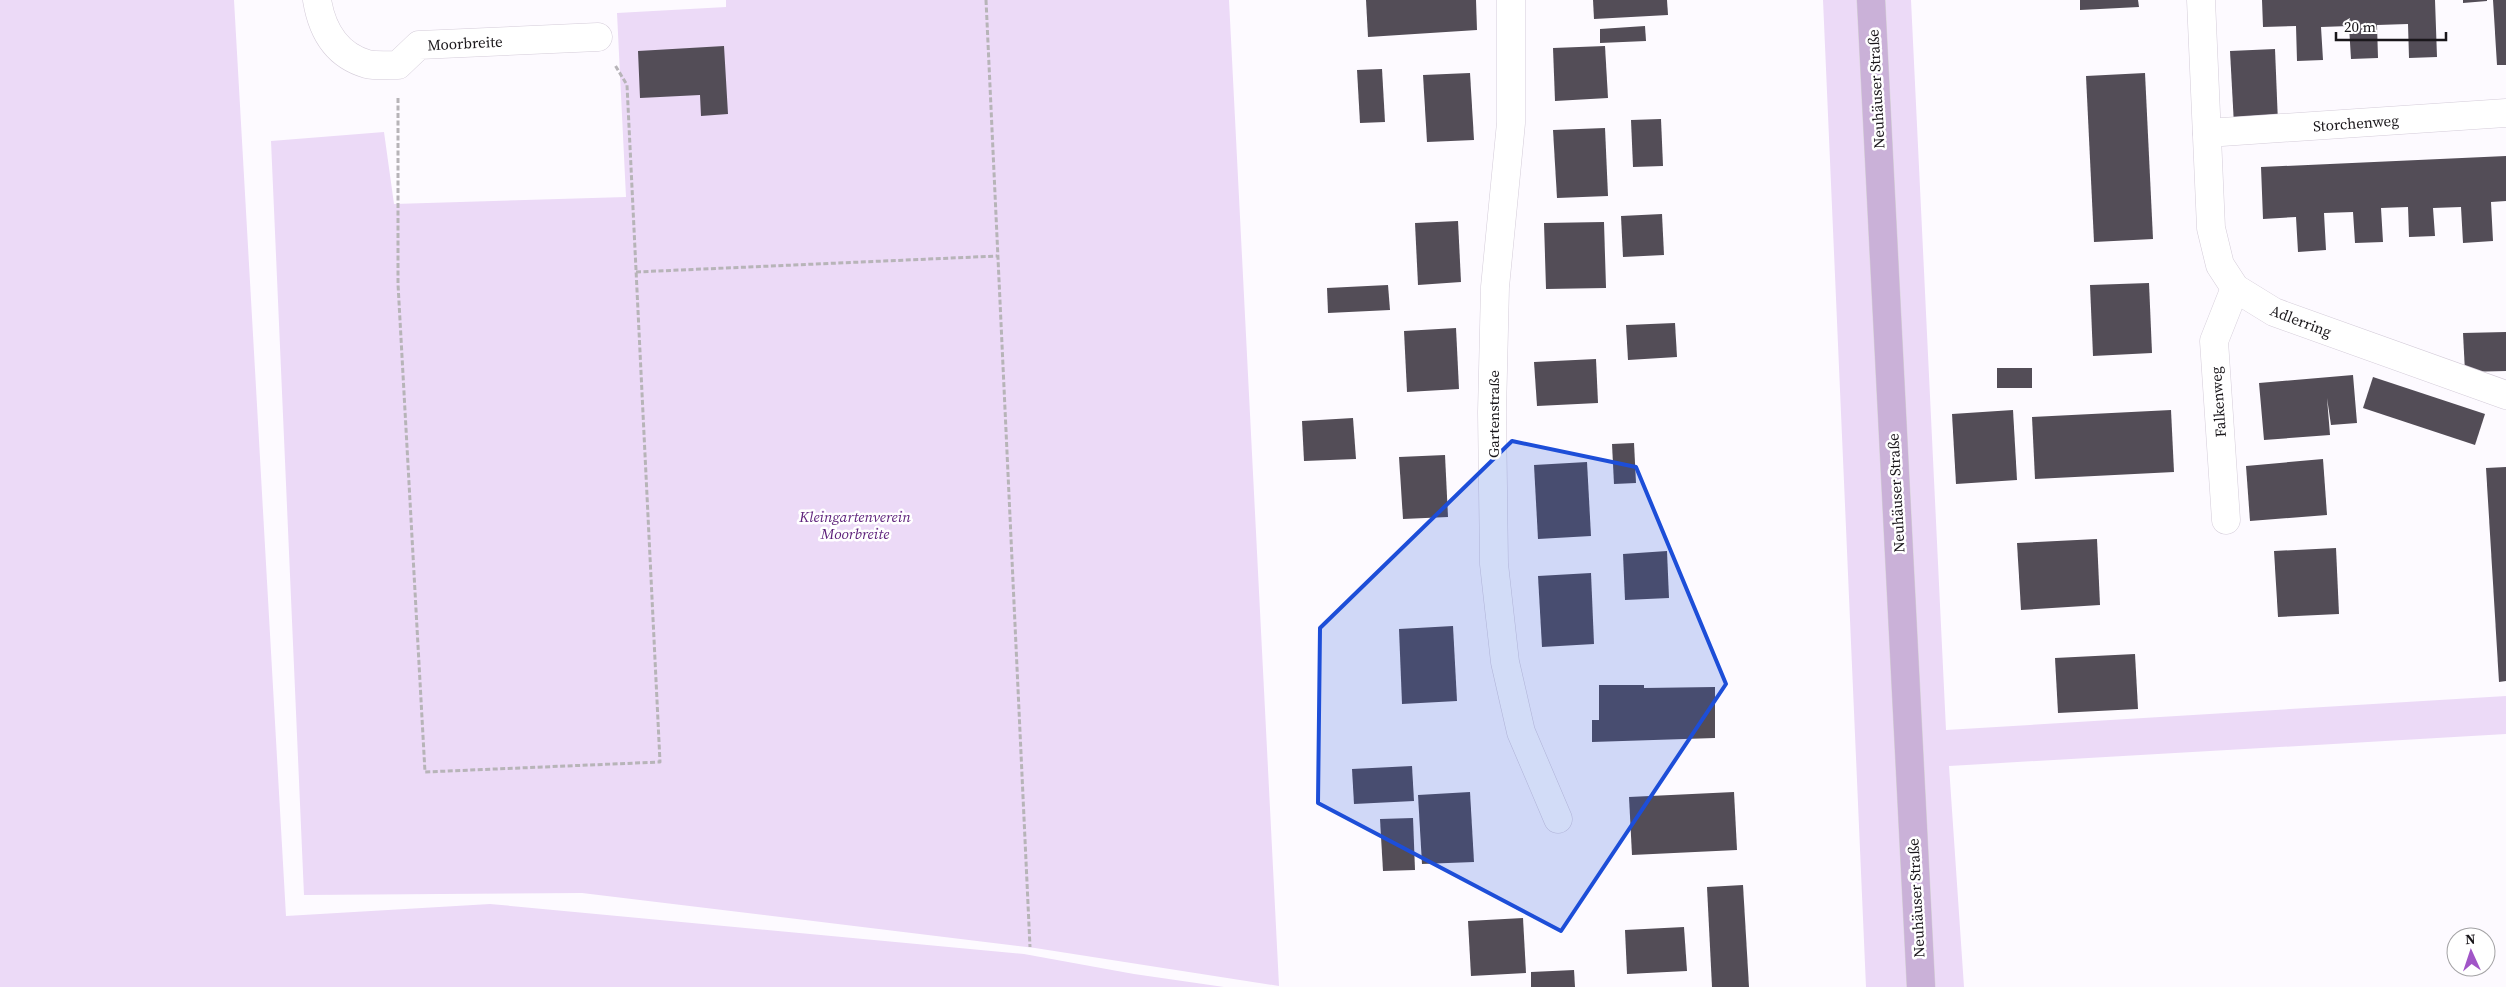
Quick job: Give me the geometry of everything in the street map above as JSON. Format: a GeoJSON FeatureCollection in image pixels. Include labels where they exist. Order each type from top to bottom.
{"type":"FeatureCollection","features":[{"type":"Feature","properties":{"kind":"main road","name":"Neuhäuser Straße"},"geometry":{"type":"LineString","coordinates":[[1871,0],[1920,987]]}},
{"type":"Feature","properties":{"kind":"street"},"geometry":{"type":"LineString","coordinates":[[317,0],[320,18],[339,51],[367,64],[398,65]]}},
{"type":"Feature","properties":{"kind":"street","name":"Gartenstraße"},"geometry":{"type":"LineString","coordinates":[[1511,0],[1511,124],[1495,287],[1492,412],[1494,564],[1505,662],[1522,732],[1558,819]]}},
{"type":"Feature","properties":{"kind":"street","name":"Adlerring"},"geometry":{"type":"LineString","coordinates":[[2201,0],[2211,228],[2220,265],[2235,288],[2274,312],[2506,395]]}},
{"type":"Feature","properties":{"kind":"street","name":"Moorbreite"},"geometry":{"type":"LineString","coordinates":[[398,65],[419,45],[598,37]]}},
{"type":"Feature","properties":{"kind":"street","name":"Storchenweg"},"geometry":{"type":"LineString","coordinates":[[2207,133],[2506,113]]}},
{"type":"Feature","properties":{"kind":"street","name":"Falkenweg"},"geometry":{"type":"LineString","coordinates":[[2226,520],[2214,341],[2235,288]]}},
{"type":"Feature","properties":{"kind":"path"},"geometry":{"type":"LineString","coordinates":[[986,0],[1030,947]]}},
{"type":"Feature","properties":{"kind":"path"},"geometry":{"type":"LineString","coordinates":[[398,65],[398,284],[426,772],[660,762],[627,85],[598,37]]}},
{"type":"Feature","properties":{"kind":"path"},"geometry":{"type":"LineString","coordinates":[[636,272],[998,256]]}},
{"type":"Feature","properties":{"kind":"highlighted area"},"geometry":{"type":"Polygon","coordinates":[[[1512,441],[1636,467],[1726,684],[1561,931],[1318,803],[1320,628],[1512,441]]]}},
{"type":"Feature","properties":{"kind":"green space"},"geometry":{"type":"Polygon","coordinates":[[[0,0],[234,0],[286,916],[490,904],[1024,954],[1134,974],[1224,987],[0,987],[0,0]]]}},
{"type":"Feature","properties":{"kind":"green space","name":"Kleingartenverein Moorbreite"},"geometry":{"type":"Polygon","coordinates":[[[726,0],[1229,0],[1279,986],[1035,948],[582,893],[304,895],[271,141],[384,132],[394,204],[626,197],[617,13],[726,7],[726,0]]]}},
{"type":"Feature","properties":{"kind":"green space"},"geometry":{"type":"Polygon","coordinates":[[[1823,0],[1911,0],[1946,730],[2506,696],[2506,734],[1949,766],[1964,987],[1866,987],[1823,0]]]}},
{"type":"Feature","properties":{"kind":"building"},"geometry":{"type":"Polygon","coordinates":[[[1366,0],[1476,0],[1477,30],[1368,37],[1366,0]]]}},
{"type":"Feature","properties":{"kind":"building"},"geometry":{"type":"Polygon","coordinates":[[[1593,0],[1667,0],[1668,15],[1594,19],[1593,0]]]}},
{"type":"Feature","properties":{"kind":"building"},"geometry":{"type":"Polygon","coordinates":[[[2080,0],[2138,0],[2139,7],[2080,10],[2080,0]]]}},
{"type":"Feature","properties":{"kind":"building"},"geometry":{"type":"Polygon","coordinates":[[[2262,0],[2435,0],[2437,57],[2409,58],[2408,24],[2377,25],[2378,58],[2351,59],[2349,26],[2321,27],[2323,60],[2297,61],[2296,26],[2263,27],[2262,0]]]}},
{"type":"Feature","properties":{"kind":"building"},"geometry":{"type":"Polygon","coordinates":[[[2463,0],[2487,0],[2487,1],[2463,3],[2463,0]]]}},
{"type":"Feature","properties":{"kind":"building"},"geometry":{"type":"Polygon","coordinates":[[[2493,0],[2506,0],[2506,65],[2497,65],[2493,0]]]}},
{"type":"Feature","properties":{"kind":"building"},"geometry":{"type":"Polygon","coordinates":[[[1645,26],[1646,41],[1600,43],[1600,29],[1645,26]]]}},
{"type":"Feature","properties":{"kind":"building"},"geometry":{"type":"Polygon","coordinates":[[[724,46],[728,114],[701,116],[700,95],[640,98],[638,51],[724,46]]]}},
{"type":"Feature","properties":{"kind":"building"},"geometry":{"type":"Polygon","coordinates":[[[1605,46],[1608,98],[1555,101],[1553,48],[1605,46]]]}},
{"type":"Feature","properties":{"kind":"building"},"geometry":{"type":"Polygon","coordinates":[[[2275,49],[2278,123],[2234,125],[2230,51],[2275,49]]]}},
{"type":"Feature","properties":{"kind":"building"},"geometry":{"type":"Polygon","coordinates":[[[1382,69],[1385,122],[1360,123],[1357,70],[1382,69]]]}},
{"type":"Feature","properties":{"kind":"building"},"geometry":{"type":"Polygon","coordinates":[[[1470,73],[1474,140],[1427,142],[1423,75],[1470,73]]]}},
{"type":"Feature","properties":{"kind":"building"},"geometry":{"type":"Polygon","coordinates":[[[2145,73],[2153,239],[2094,242],[2086,76],[2145,73]]]}},
{"type":"Feature","properties":{"kind":"building"},"geometry":{"type":"Polygon","coordinates":[[[1661,119],[1663,166],[1633,167],[1631,120],[1661,119]]]}},
{"type":"Feature","properties":{"kind":"building"},"geometry":{"type":"Polygon","coordinates":[[[1605,128],[1608,196],[1557,198],[1553,130],[1605,128]]]}},
{"type":"Feature","properties":{"kind":"building"},"geometry":{"type":"Polygon","coordinates":[[[2506,156],[2506,201],[2491,202],[2493,241],[2463,243],[2461,207],[2433,208],[2435,236],[2409,237],[2408,207],[2381,208],[2383,242],[2355,243],[2353,212],[2324,213],[2326,250],[2298,252],[2296,217],[2263,219],[2261,167],[2506,156]]]}},
{"type":"Feature","properties":{"kind":"building"},"geometry":{"type":"Polygon","coordinates":[[[1662,214],[1664,255],[1623,257],[1621,216],[1662,214]]]}},
{"type":"Feature","properties":{"kind":"building"},"geometry":{"type":"Polygon","coordinates":[[[1458,221],[1461,282],[1418,285],[1415,223],[1458,221]]]}},
{"type":"Feature","properties":{"kind":"building"},"geometry":{"type":"Polygon","coordinates":[[[1604,222],[1606,288],[1546,289],[1544,223],[1604,222]]]}},
{"type":"Feature","properties":{"kind":"building"},"geometry":{"type":"Polygon","coordinates":[[[2149,283],[2152,353],[2093,356],[2090,285],[2149,283]]]}},
{"type":"Feature","properties":{"kind":"building"},"geometry":{"type":"Polygon","coordinates":[[[1388,285],[1390,310],[1328,313],[1327,288],[1388,285]]]}},
{"type":"Feature","properties":{"kind":"building"},"geometry":{"type":"Polygon","coordinates":[[[1675,323],[1677,357],[1628,360],[1626,325],[1675,323]]]}},
{"type":"Feature","properties":{"kind":"building"},"geometry":{"type":"Polygon","coordinates":[[[1456,328],[1459,389],[1407,392],[1404,331],[1456,328]]]}},
{"type":"Feature","properties":{"kind":"building"},"geometry":{"type":"Polygon","coordinates":[[[2506,332],[2506,371],[2465,372],[2463,333],[2506,332]]]}},
{"type":"Feature","properties":{"kind":"building"},"geometry":{"type":"Polygon","coordinates":[[[1596,359],[1598,403],[1537,406],[1534,362],[1596,359]]]}},
{"type":"Feature","properties":{"kind":"building"},"geometry":{"type":"Polygon","coordinates":[[[1997,368],[2032,368],[2032,388],[1997,388],[1997,368]]]}},
{"type":"Feature","properties":{"kind":"building"},"geometry":{"type":"Polygon","coordinates":[[[2353,375],[2357,423],[2331,425],[2327,398],[2330,435],[2264,440],[2259,383],[2353,375]]]}},
{"type":"Feature","properties":{"kind":"building"},"geometry":{"type":"Polygon","coordinates":[[[2373,377],[2485,414],[2475,445],[2363,408],[2373,377]]]}},
{"type":"Feature","properties":{"kind":"building"},"geometry":{"type":"Polygon","coordinates":[[[2013,410],[2017,480],[1956,484],[1952,414],[2013,410]]]}},
{"type":"Feature","properties":{"kind":"building"},"geometry":{"type":"Polygon","coordinates":[[[2171,410],[2174,472],[2035,479],[2032,417],[2171,410]]]}},
{"type":"Feature","properties":{"kind":"building"},"geometry":{"type":"Polygon","coordinates":[[[1353,418],[1356,459],[1304,461],[1302,421],[1353,418]]]}},
{"type":"Feature","properties":{"kind":"building"},"geometry":{"type":"Polygon","coordinates":[[[1634,443],[1636,483],[1614,484],[1612,444],[1634,443]]]}},
{"type":"Feature","properties":{"kind":"building"},"geometry":{"type":"Polygon","coordinates":[[[1445,455],[1448,517],[1403,519],[1399,457],[1445,455]]]}},
{"type":"Feature","properties":{"kind":"building"},"geometry":{"type":"Polygon","coordinates":[[[2323,459],[2327,515],[2250,521],[2246,466],[2323,459]]]}},
{"type":"Feature","properties":{"kind":"building"},"geometry":{"type":"Polygon","coordinates":[[[1587,462],[1591,536],[1538,539],[1534,465],[1587,462]]]}},
{"type":"Feature","properties":{"kind":"building"},"geometry":{"type":"Polygon","coordinates":[[[2506,467],[2506,681],[2499,682],[2486,468],[2506,467]]]}},
{"type":"Feature","properties":{"kind":"building"},"geometry":{"type":"Polygon","coordinates":[[[2097,539],[2100,605],[2021,610],[2017,543],[2097,539]]]}},
{"type":"Feature","properties":{"kind":"building"},"geometry":{"type":"Polygon","coordinates":[[[2336,548],[2339,614],[2278,617],[2274,551],[2336,548]]]}},
{"type":"Feature","properties":{"kind":"building"},"geometry":{"type":"Polygon","coordinates":[[[1667,551],[1669,598],[1625,600],[1623,554],[1667,551]]]}},
{"type":"Feature","properties":{"kind":"building"},"geometry":{"type":"Polygon","coordinates":[[[1591,573],[1594,644],[1542,647],[1538,576],[1591,573]]]}},
{"type":"Feature","properties":{"kind":"building"},"geometry":{"type":"Polygon","coordinates":[[[1453,626],[1457,701],[1402,704],[1399,629],[1453,626]]]}},
{"type":"Feature","properties":{"kind":"building"},"geometry":{"type":"Polygon","coordinates":[[[2135,654],[2138,709],[2058,713],[2055,658],[2135,654]]]}},
{"type":"Feature","properties":{"kind":"building"},"geometry":{"type":"Polygon","coordinates":[[[1599,685],[1644,685],[1644,688],[1715,687],[1715,738],[1592,742],[1592,720],[1599,720],[1599,685]]]}},
{"type":"Feature","properties":{"kind":"building"},"geometry":{"type":"Polygon","coordinates":[[[1412,766],[1414,801],[1354,804],[1352,769],[1412,766]]]}},
{"type":"Feature","properties":{"kind":"building"},"geometry":{"type":"Polygon","coordinates":[[[1470,792],[1474,862],[1422,864],[1418,795],[1470,792]]]}},
{"type":"Feature","properties":{"kind":"building"},"geometry":{"type":"Polygon","coordinates":[[[1734,792],[1737,850],[1632,855],[1629,797],[1734,792]]]}},
{"type":"Feature","properties":{"kind":"building"},"geometry":{"type":"Polygon","coordinates":[[[1413,818],[1415,870],[1383,871],[1380,819],[1413,818]]]}},
{"type":"Feature","properties":{"kind":"building"},"geometry":{"type":"Polygon","coordinates":[[[1743,885],[1749,987],[1712,987],[1707,887],[1743,885]]]}},
{"type":"Feature","properties":{"kind":"building"},"geometry":{"type":"Polygon","coordinates":[[[1523,918],[1526,973],[1471,976],[1468,921],[1523,918]]]}},
{"type":"Feature","properties":{"kind":"building"},"geometry":{"type":"Polygon","coordinates":[[[1684,927],[1687,971],[1627,974],[1625,930],[1684,927]]]}},
{"type":"Feature","properties":{"kind":"building"},"geometry":{"type":"Polygon","coordinates":[[[1574,970],[1575,987],[1531,987],[1531,972],[1574,970]]]}}]}
